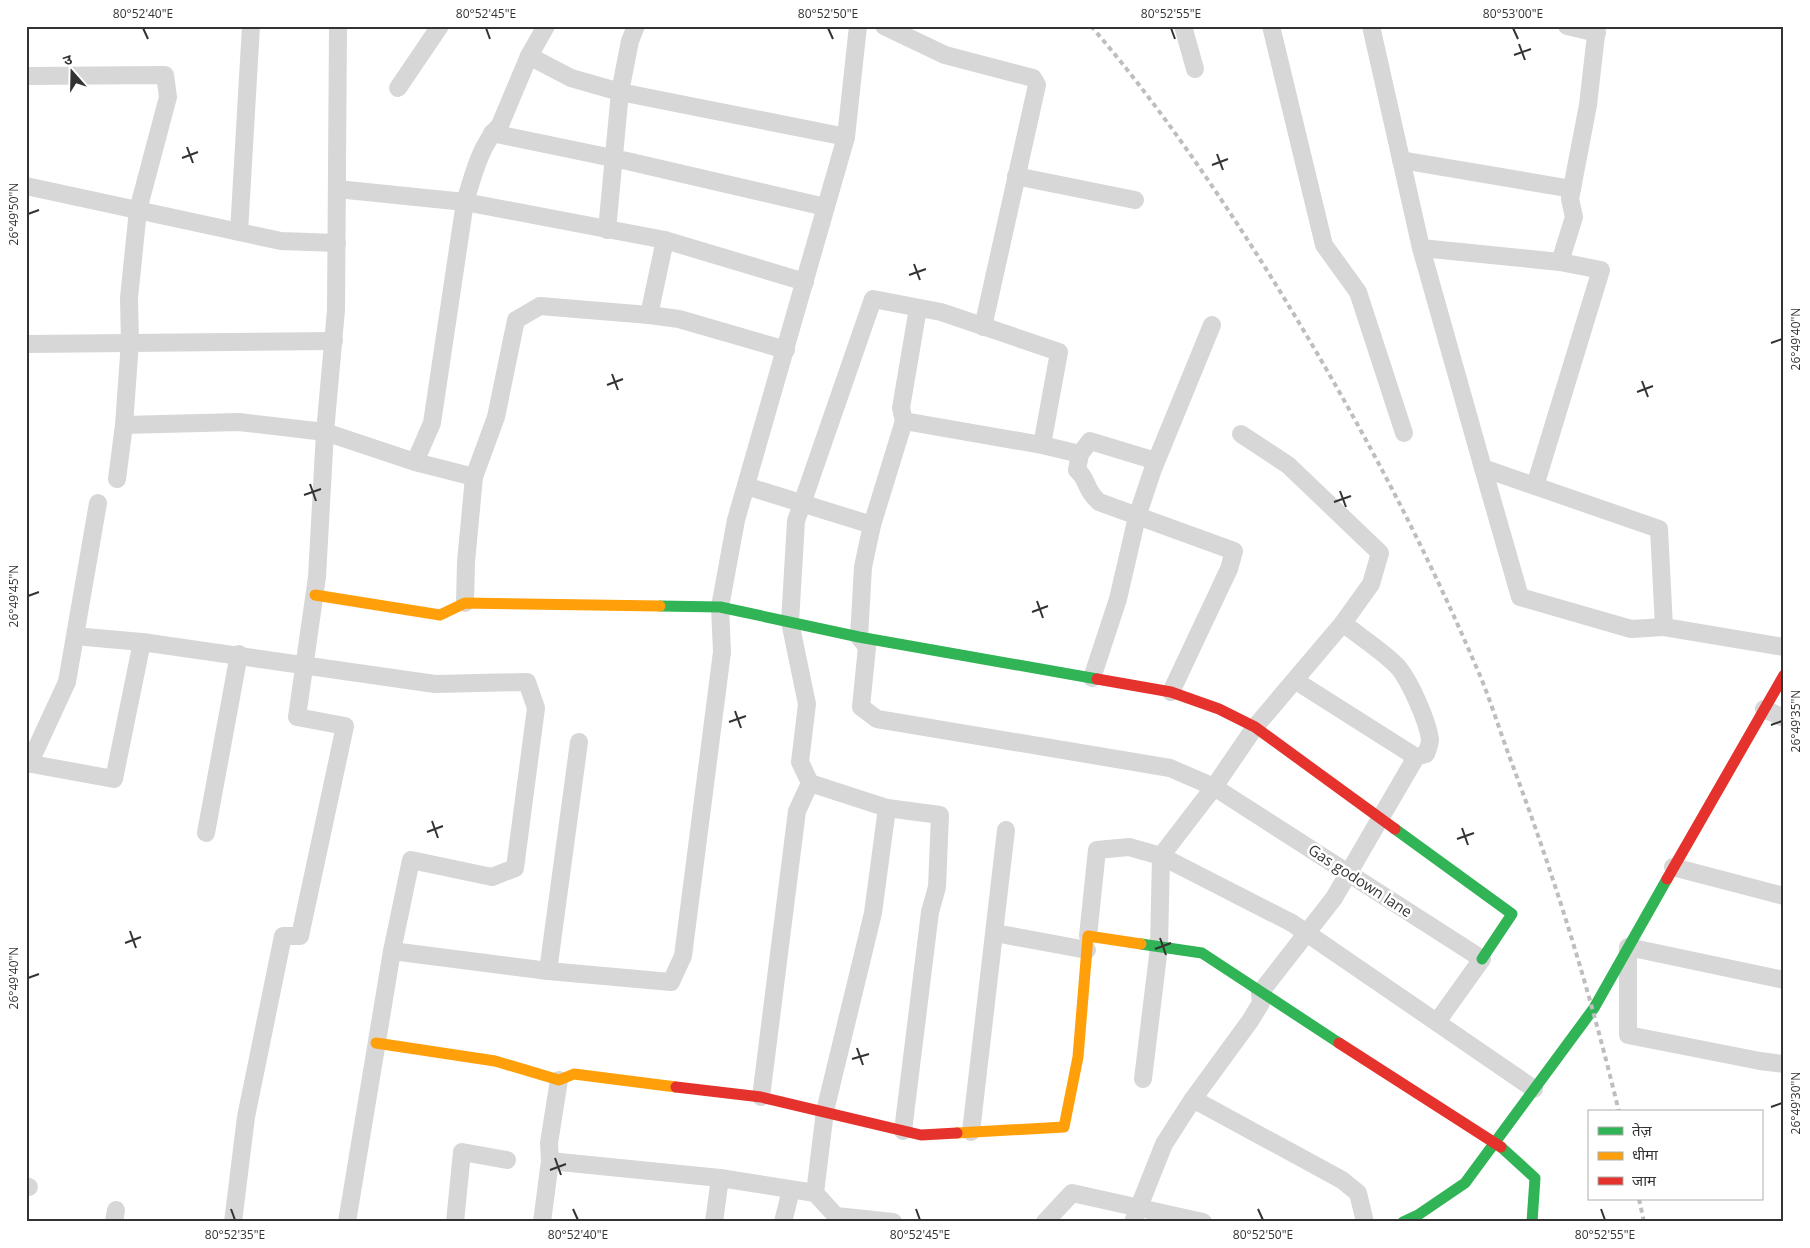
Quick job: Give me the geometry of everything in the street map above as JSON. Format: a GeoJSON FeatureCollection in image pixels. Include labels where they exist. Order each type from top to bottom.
{"type":"FeatureCollection","features":[{"type":"Feature","properties":{"kind":"street"},"geometry":{"type":"LineString","coordinates":[[239,232],[251,26]]}},
{"type":"Feature","properties":{"kind":"street"},"geometry":{"type":"LineString","coordinates":[[233,1222],[246,1118],[273,980],[283,936],[300,936],[345,726],[296,717],[315,595],[325,432],[334,341],[337,243],[338,26]]}},
{"type":"Feature","properties":{"kind":"street"},"geometry":{"type":"LineString","coordinates":[[398,88],[440,26]]}},
{"type":"Feature","properties":{"kind":"street"},"geometry":{"type":"LineString","coordinates":[[415,462],[432,423],[465,202],[475,167],[492,133],[500,125],[529,56],[546,26]]}},
{"type":"Feature","properties":{"kind":"street"},"geometry":{"type":"LineString","coordinates":[[607,230],[616,158],[620,92],[630,41],[636,26]]}},
{"type":"Feature","properties":{"kind":"street"},"geometry":{"type":"LineString","coordinates":[[392,951],[548,971],[672,982],[683,956],[722,652],[720,607],[736,520],[846,137],[858,26]]}},
{"type":"Feature","properties":{"kind":"street"},"geometry":{"type":"LineString","coordinates":[[884,26],[945,55],[1033,78],[1037,85],[983,327]]}},
{"type":"Feature","properties":{"kind":"street"},"geometry":{"type":"LineString","coordinates":[[1183,26],[1195,69]]}},
{"type":"Feature","properties":{"kind":"street"},"geometry":{"type":"LineString","coordinates":[[1270,26],[1324,245],[1358,292],[1404,432]]}},
{"type":"Feature","properties":{"kind":"street"},"geometry":{"type":"LineString","coordinates":[[1371,26],[1421,248],[1520,598],[1630,629],[1664,627],[1784,647]]}},
{"type":"Feature","properties":{"kind":"street"},"geometry":{"type":"LineString","coordinates":[[1560,262],[1574,217],[1570,199],[1588,105],[1597,30],[1567,26]]}},
{"type":"Feature","properties":{"kind":"street"},"geometry":{"type":"LineString","coordinates":[[529,56],[571,78],[620,92],[846,137]]}},
{"type":"Feature","properties":{"kind":"street"},"geometry":{"type":"LineString","coordinates":[[26,76],[165,74],[168,97],[138,210],[129,298],[130,342],[124,425],[117,479]]}},
{"type":"Feature","properties":{"kind":"street"},"geometry":{"type":"LineString","coordinates":[[492,133],[616,158],[825,207]]}},
{"type":"Feature","properties":{"kind":"street"},"geometry":{"type":"LineString","coordinates":[[1401,160],[1572,189]]}},
{"type":"Feature","properties":{"kind":"street"},"geometry":{"type":"LineString","coordinates":[[1016,176],[1134,200]]}},
{"type":"Feature","properties":{"kind":"street"},"geometry":{"type":"LineString","coordinates":[[26,186],[281,240],[337,243]]}},
{"type":"Feature","properties":{"kind":"street"},"geometry":{"type":"LineString","coordinates":[[337,189],[465,202],[665,240],[805,282]]}},
{"type":"Feature","properties":{"kind":"street"},"geometry":{"type":"LineString","coordinates":[[649,315],[665,240]]}},
{"type":"Feature","properties":{"kind":"street"},"geometry":{"type":"LineString","coordinates":[[1421,248],[1560,262],[1602,270],[1534,486]]}},
{"type":"Feature","properties":{"kind":"street"},"geometry":{"type":"LineString","coordinates":[[903,1131],[930,912],[937,887],[940,815],[887,808],[810,783],[800,762],[807,704],[790,622],[796,521],[873,299],[941,312],[1058,352],[1042,445]]}},
{"type":"Feature","properties":{"kind":"street"},"geometry":{"type":"LineString","coordinates":[[465,603],[466,562],[474,477],[496,417],[516,320],[540,306],[649,315],[679,319],[786,350]]}},
{"type":"Feature","properties":{"kind":"street"},"geometry":{"type":"LineString","coordinates":[[859,637],[863,567],[872,525],[904,421],[901,408],[918,308]]}},
{"type":"Feature","properties":{"kind":"street"},"geometry":{"type":"LineString","coordinates":[[1092,678],[1118,599],[1137,517],[1156,461],[1212,325]]}},
{"type":"Feature","properties":{"kind":"street"},"geometry":{"type":"LineString","coordinates":[[26,344],[334,341]]}},
{"type":"Feature","properties":{"kind":"street"},"geometry":{"type":"LineString","coordinates":[[904,421],[1042,445],[1080,454]]}},
{"type":"Feature","properties":{"kind":"street"},"geometry":{"type":"LineString","coordinates":[[124,425],[239,422],[325,432],[415,462],[474,477]]}},
{"type":"Feature","properties":{"kind":"street"},"geometry":{"type":"LineString","coordinates":[[1143,1079],[1159,947],[1161,856],[1214,787],[1255,728],[1296,681],[1342,623],[1370,584],[1380,553],[1288,465],[1241,434]]}},
{"type":"Feature","properties":{"kind":"street"},"geometry":{"type":"LineString","coordinates":[[1156,461],[1090,441],[1080,454],[1077,470],[1084,476],[1089,494],[1099,502],[1234,551],[1229,569],[1171,692]]}},
{"type":"Feature","properties":{"kind":"street"},"geometry":{"type":"LineString","coordinates":[[1483,468],[1659,530],[1664,627]]}},
{"type":"Feature","properties":{"kind":"street"},"geometry":{"type":"LineString","coordinates":[[746,486],[803,502],[872,525]]}},
{"type":"Feature","properties":{"kind":"street"},"geometry":{"type":"LineString","coordinates":[[98,503],[67,682],[28,763],[114,780],[142,642]]}},
{"type":"Feature","properties":{"kind":"street"},"geometry":{"type":"LineString","coordinates":[[315,595],[440,615],[465,603],[720,607],[859,637],[1171,692],[1219,708],[1255,728],[1512,914],[1437,1022]]}},
{"type":"Feature","properties":{"kind":"street"},"geometry":{"type":"LineString","coordinates":[[1135,1214],[1164,1144],[1193,1099],[1250,1022],[1261,1003],[1260,993],[1307,934],[1348,874],[1382,819],[1416,757],[1426,754],[1430,740],[1425,723],[1398,668],[1342,623]]}},
{"type":"Feature","properties":{"kind":"street"},"geometry":{"type":"LineString","coordinates":[[85,637],[239,654],[435,684],[526,682],[536,708],[515,868],[492,877],[411,860],[392,951],[346,1222]]}},
{"type":"Feature","properties":{"kind":"street","name":"Gas godown lane"},"geometry":{"type":"LineString","coordinates":[[859,637],[867,647],[861,707],[877,719],[1170,768],[1214,787],[1482,959]]}},
{"type":"Feature","properties":{"kind":"street"},"geometry":{"type":"LineString","coordinates":[[206,833],[239,654]]}},
{"type":"Feature","properties":{"kind":"street"},"geometry":{"type":"LineString","coordinates":[[1403,1222],[1418,1215],[1465,1183],[1594,1008],[1673,866],[1784,675]]}},
{"type":"Feature","properties":{"kind":"street"},"geometry":{"type":"LineString","coordinates":[[1296,681],[1416,757]]}},
{"type":"Feature","properties":{"kind":"street"},"geometry":{"type":"LineString","coordinates":[[1764,709],[1784,718]]}},
{"type":"Feature","properties":{"kind":"street"},"geometry":{"type":"LineString","coordinates":[[548,971],[579,742]]}},
{"type":"Feature","properties":{"kind":"street"},"geometry":{"type":"LineString","coordinates":[[761,1097],[797,812],[810,783]]}},
{"type":"Feature","properties":{"kind":"street"},"geometry":{"type":"LineString","coordinates":[[816,1193],[825,1111],[874,913],[887,808]]}},
{"type":"Feature","properties":{"kind":"street"},"geometry":{"type":"LineString","coordinates":[[971,1132],[1006,830]]}},
{"type":"Feature","properties":{"kind":"street"},"geometry":{"type":"LineString","coordinates":[[376,1043],[495,1061],[559,1080],[574,1074],[761,1097],[921,1135],[1064,1128],[1078,1057],[1097,850],[1129,847],[1161,856],[1292,923],[1534,1089]]}},
{"type":"Feature","properties":{"kind":"street"},"geometry":{"type":"LineString","coordinates":[[1673,866],[1784,896]]}},
{"type":"Feature","properties":{"kind":"street"},"geometry":{"type":"LineString","coordinates":[[995,933],[1087,943],[1159,947],[1202,953],[1260,993],[1496,1143],[1535,1178],[1532,1222]]}},
{"type":"Feature","properties":{"kind":"street"},"geometry":{"type":"LineString","coordinates":[[1628,947],[1784,980]]}},
{"type":"Feature","properties":{"kind":"street"},"geometry":{"type":"LineString","coordinates":[[1628,947],[1628,1034],[1760,1061],[1784,1064]]}},
{"type":"Feature","properties":{"kind":"street"},"geometry":{"type":"LineString","coordinates":[[542,1222],[550,1161],[549,1143],[559,1080]]}},
{"type":"Feature","properties":{"kind":"street"},"geometry":{"type":"LineString","coordinates":[[1193,1099],[1342,1180],[1358,1193],[1365,1222]]}},
{"type":"Feature","properties":{"kind":"street"},"geometry":{"type":"LineString","coordinates":[[455,1222],[462,1152],[508,1160]]}},
{"type":"Feature","properties":{"kind":"street"},"geometry":{"type":"LineString","coordinates":[[550,1161],[720,1178],[816,1193],[836,1216],[893,1222]]}},
{"type":"Feature","properties":{"kind":"street"},"geometry":{"type":"LineString","coordinates":[[714,1222],[720,1178]]}},
{"type":"Feature","properties":{"kind":"street"},"geometry":{"type":"LineString","coordinates":[[784,1222],[791,1190]]}},
{"type":"Feature","properties":{"kind":"street"},"geometry":{"type":"LineString","coordinates":[[1045,1222],[1072,1193],[1135,1214],[1203,1222]]}},
{"type":"Feature","properties":{"kind":"railway"},"geometry":{"type":"LineString","coordinates":[[1091,26],[1187,150],[1273,280],[1355,420],[1430,565],[1485,688],[1542,848],[1584,979],[1619,1110]]}},
{"type":"Feature","properties":{"kind":"railway"},"geometry":{"type":"LineString","coordinates":[[1639,1200],[1644,1222]]}},
{"type":"Feature","properties":{"kind":"traffic: fast"},"geometry":{"type":"LineString","coordinates":[[660,606],[720,607],[859,637],[1097,679]]}},
{"type":"Feature","properties":{"kind":"traffic: fast"},"geometry":{"type":"LineString","coordinates":[[1395,829],[1512,914],[1482,959]]}},
{"type":"Feature","properties":{"kind":"traffic: fast"},"geometry":{"type":"LineString","coordinates":[[1403,1222],[1418,1215],[1465,1183],[1594,1008],[1667,879]]}},
{"type":"Feature","properties":{"kind":"traffic: fast"},"geometry":{"type":"LineString","coordinates":[[1141,944],[1202,953],[1339,1043]]}},
{"type":"Feature","properties":{"kind":"traffic: fast"},"geometry":{"type":"LineString","coordinates":[[1501,1147],[1535,1178],[1532,1222]]}},
{"type":"Feature","properties":{"kind":"traffic: slow"},"geometry":{"type":"LineString","coordinates":[[315,595],[440,615],[465,603],[660,606]]}},
{"type":"Feature","properties":{"kind":"traffic: slow"},"geometry":{"type":"LineString","coordinates":[[957,1133],[1064,1127],[1078,1057],[1088,936],[1141,944]]}},
{"type":"Feature","properties":{"kind":"traffic: slow"},"geometry":{"type":"LineString","coordinates":[[376,1043],[495,1061],[559,1080],[574,1074],[676,1087]]}},
{"type":"Feature","properties":{"kind":"traffic: jam"},"geometry":{"type":"LineString","coordinates":[[1667,879],[1784,675]]}},
{"type":"Feature","properties":{"kind":"traffic: jam"},"geometry":{"type":"LineString","coordinates":[[1097,679],[1171,692],[1219,709],[1255,727],[1395,829]]}},
{"type":"Feature","properties":{"kind":"traffic: jam"},"geometry":{"type":"LineString","coordinates":[[1339,1043],[1501,1147]]}},
{"type":"Feature","properties":{"kind":"traffic: jam"},"geometry":{"type":"LineString","coordinates":[[676,1087],[761,1097],[921,1135],[957,1133]]}}]}
